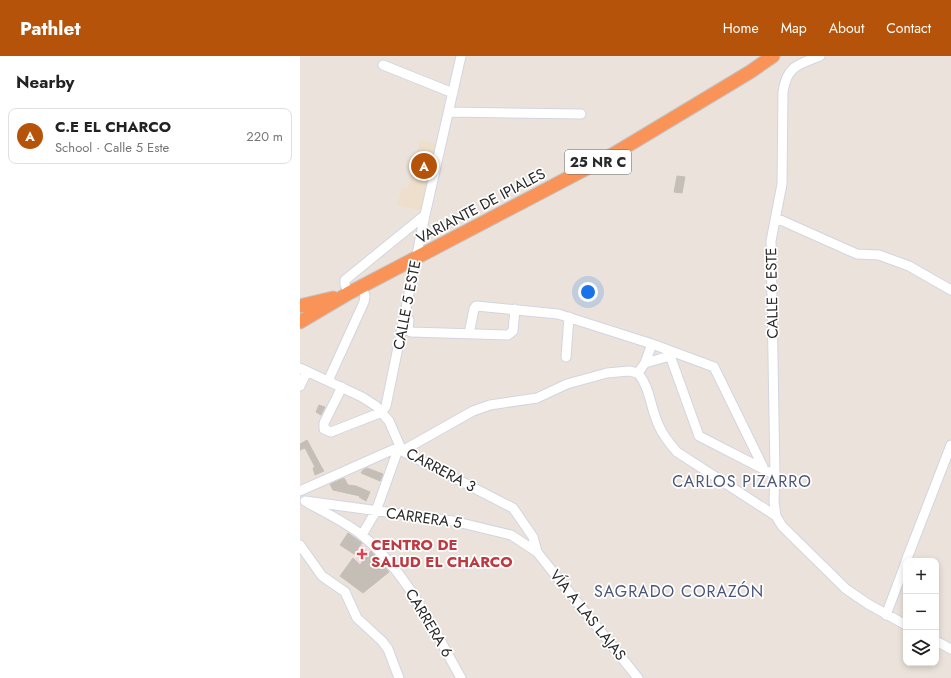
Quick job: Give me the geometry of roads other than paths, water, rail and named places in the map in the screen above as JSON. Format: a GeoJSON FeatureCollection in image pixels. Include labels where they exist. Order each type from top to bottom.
{"type":"FeatureCollection","features":[{"type":"Feature","properties":{"kind":"highway","name":"VARIANTE DE IPIALES"},"geometry":{"type":"LineString","coordinates":[[300,322],[362,286],[612,155],[750,72],[773,56]]}},
{"type":"Feature","properties":{"kind":"highway","name":"VARIANTE DE IPIALES"},"geometry":{"type":"LineString","coordinates":[[300,306],[348,294]]}},
{"type":"Feature","properties":{"kind":"street","name":"CALLE 5 ESTE"},"geometry":{"type":"LineString","coordinates":[[382,412],[386,406],[425,215],[450,112],[461,56]]}},
{"type":"Feature","properties":{"kind":"street","name":"CALLE 6 ESTE"},"geometry":{"type":"LineString","coordinates":[[776,516],[774,502],[775,475],[771,241],[782,184],[783,92],[788,72],[794,67],[820,56]]}},
{"type":"Feature","properties":{"kind":"street"},"geometry":{"type":"LineString","coordinates":[[383,65],[453,94]]}},
{"type":"Feature","properties":{"kind":"street"},"geometry":{"type":"LineString","coordinates":[[450,112],[582,114]]}},
{"type":"Feature","properties":{"kind":"street"},"geometry":{"type":"LineString","coordinates":[[348,294],[345,280],[425,215]]}},
{"type":"Feature","properties":{"kind":"street"},"geometry":{"type":"LineString","coordinates":[[776,218],[857,254],[879,255],[909,266],[951,290]]}},
{"type":"Feature","properties":{"kind":"street"},"geometry":{"type":"LineString","coordinates":[[413,279],[417,284],[417,289],[407,327],[411,332],[508,335],[512,333],[515,309]]}},
{"type":"Feature","properties":{"kind":"street"},"geometry":{"type":"LineString","coordinates":[[328,381],[364,302],[365,296],[362,286]]}},
{"type":"Feature","properties":{"kind":"street"},"geometry":{"type":"LineString","coordinates":[[469,334],[474,309],[476,306],[543,311],[569,317],[652,344],[669,353],[714,367],[763,467]]}},
{"type":"Feature","properties":{"kind":"street"},"geometry":{"type":"LineString","coordinates":[[566,357],[569,317]]}},
{"type":"Feature","properties":{"kind":"street"},"geometry":{"type":"LineString","coordinates":[[638,373],[645,363],[652,344]]}},
{"type":"Feature","properties":{"kind":"street"},"geometry":{"type":"LineString","coordinates":[[669,353],[699,436],[763,467],[775,475]]}},
{"type":"Feature","properties":{"kind":"street"},"geometry":{"type":"LineString","coordinates":[[645,363],[669,353]]}},
{"type":"Feature","properties":{"kind":"street"},"geometry":{"type":"LineString","coordinates":[[300,386],[303,369]]}},
{"type":"Feature","properties":{"kind":"street","name":"CARRERA 3"},"geometry":{"type":"LineString","coordinates":[[303,369],[362,397],[382,412],[389,421],[400,449],[513,508],[533,537],[537,552]]}},
{"type":"Feature","properties":{"kind":"street"},"geometry":{"type":"LineString","coordinates":[[300,491],[400,449],[473,411],[490,406],[537,398],[567,384],[607,373],[629,371],[638,373],[648,388],[658,425],[668,442],[677,452],[776,516],[782,526],[836,581],[886,615],[903,624]]}},
{"type":"Feature","properties":{"kind":"street"},"geometry":{"type":"LineString","coordinates":[[342,387],[324,423],[324,429],[326,431],[331,432],[382,412]]}},
{"type":"Feature","properties":{"kind":"street"},"geometry":{"type":"LineString","coordinates":[[907,558],[951,445]]}},
{"type":"Feature","properties":{"kind":"street"},"geometry":{"type":"LineString","coordinates":[[362,536],[376,511],[400,449]]}},
{"type":"Feature","properties":{"kind":"street","name":"CARRERA 5"},"geometry":{"type":"LineString","coordinates":[[303,500],[453,521],[499,531],[511,535],[537,552]]}},
{"type":"Feature","properties":{"kind":"street","name":"CARRERA 6"},"geometry":{"type":"LineString","coordinates":[[303,500],[362,536],[386,557],[404,582],[461,678]]}},
{"type":"Feature","properties":{"kind":"street"},"geometry":{"type":"LineString","coordinates":[[300,545],[322,576],[345,592],[357,618],[382,641],[388,649],[399,678]]}},
{"type":"Feature","properties":{"kind":"street","name":"VÍA A LAS LAJAS"},"geometry":{"type":"LineString","coordinates":[[537,552],[638,678]]}},
{"type":"Feature","properties":{"kind":"street"},"geometry":{"type":"LineString","coordinates":[[886,615],[903,569]]}},
{"type":"Feature","properties":{"kind":"street"},"geometry":{"type":"LineString","coordinates":[[939,643],[951,649]]}},
{"type":"Feature","properties":{"kind":"place","name":"C.E EL CHARCO"},"geometry":{"type":"Point","coordinates":[424,166]}},
{"type":"Feature","properties":{"kind":"place","name":"CENTRO DE SALUD EL CHARCO"},"geometry":{"type":"Point","coordinates":[362,554]}},
{"type":"Feature","properties":{"kind":"district","name":"CARLOS PIZARRO"},"geometry":{"type":"Point","coordinates":[742,481]}},
{"type":"Feature","properties":{"kind":"district","name":"SAGRADO CORAZÓN"},"geometry":{"type":"Point","coordinates":[679,591]}}]}
